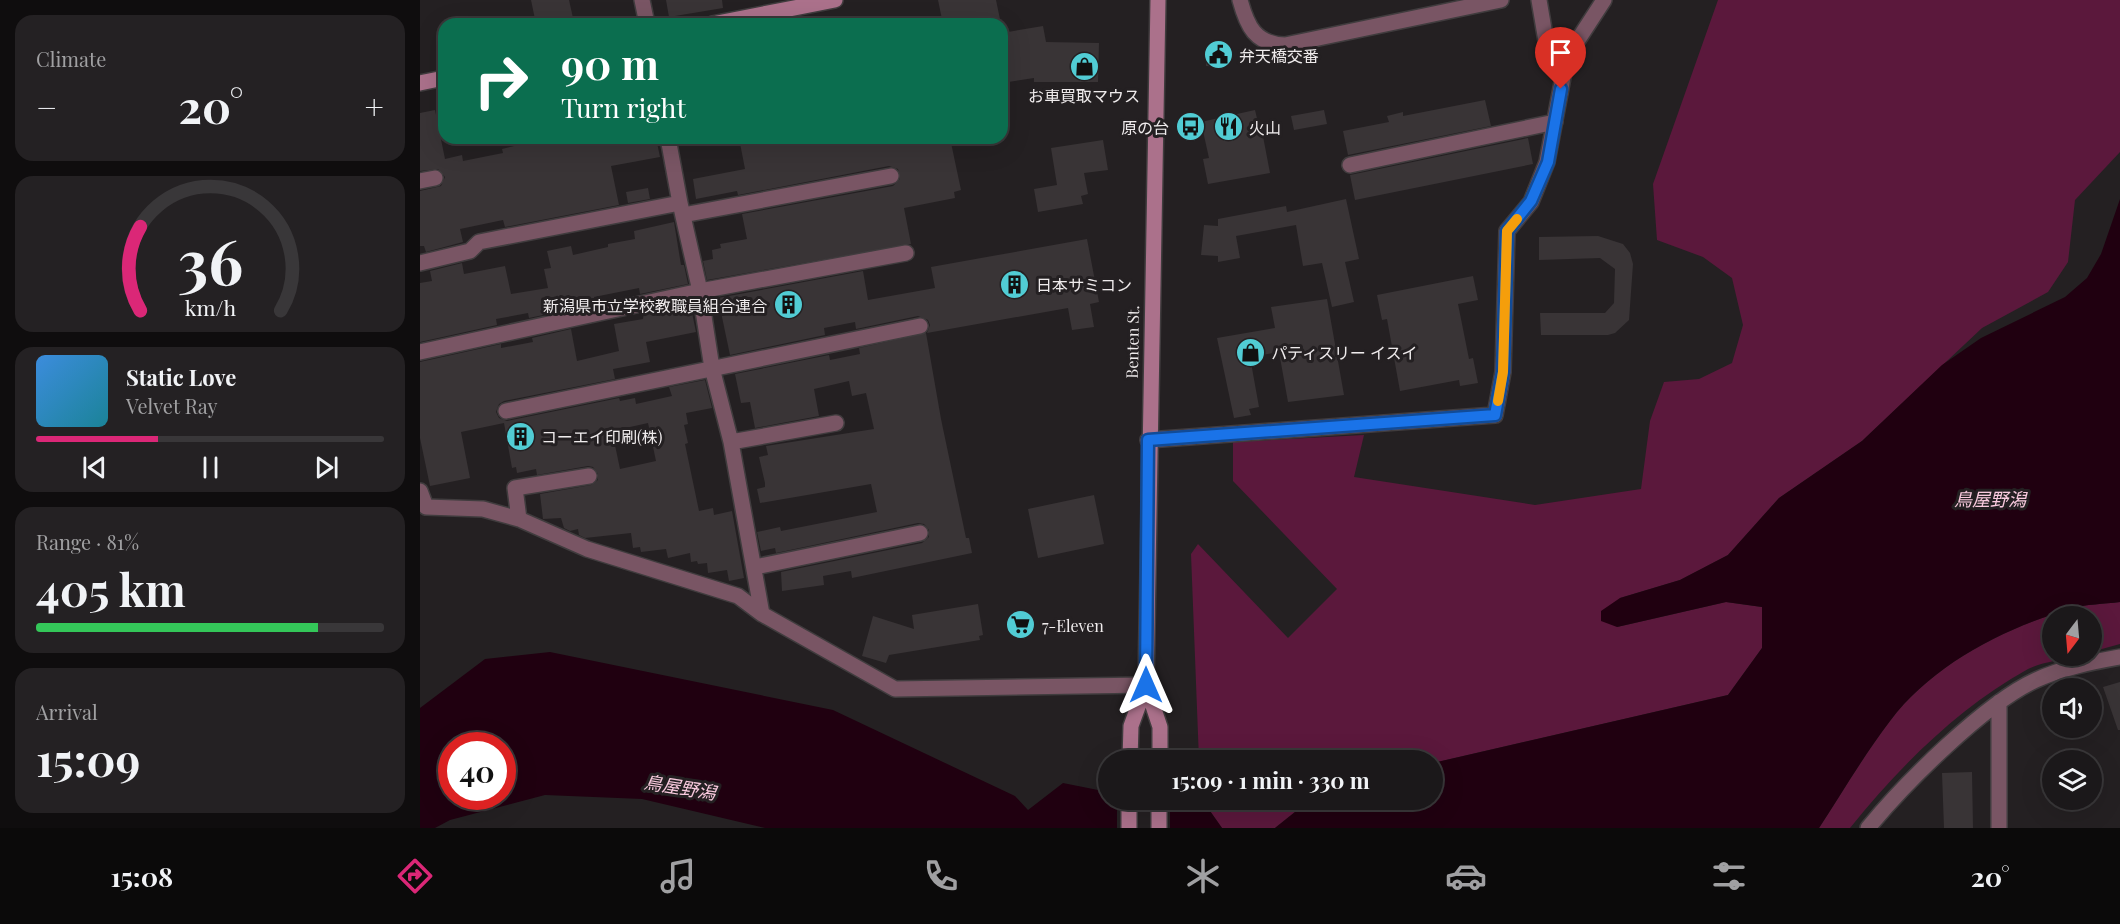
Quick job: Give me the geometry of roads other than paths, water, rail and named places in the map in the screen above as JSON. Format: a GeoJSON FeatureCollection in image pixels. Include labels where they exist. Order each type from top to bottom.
{"type":"FeatureCollection","features":[{"type":"Feature","properties":{"kind":"street"},"geometry":{"type":"LineString","coordinates":[[642,0],[646,18]]}},
{"type":"Feature","properties":{"kind":"street"},"geometry":{"type":"LineString","coordinates":[[742,18],[834,0]]}},
{"type":"Feature","properties":{"kind":"street","name":"Benten St."},"geometry":{"type":"LineString","coordinates":[[1146,685],[1148,440],[1158,0]]}},
{"type":"Feature","properties":{"kind":"street"},"geometry":{"type":"LineString","coordinates":[[1240,0],[1246,22],[1252,32],[1261,40],[1285,45],[1501,0]]}},
{"type":"Feature","properties":{"kind":"street"},"geometry":{"type":"LineString","coordinates":[[1539,0],[1547,47],[1564,72]]}},
{"type":"Feature","properties":{"kind":"street"},"geometry":{"type":"LineString","coordinates":[[1148,440],[1495,415],[1503,372],[1507,231],[1531,201],[1548,162],[1564,72],[1574,46],[1604,0]]}},
{"type":"Feature","properties":{"kind":"street"},"geometry":{"type":"LineString","coordinates":[[420,83],[438,79]]}},
{"type":"Feature","properties":{"kind":"street"},"geometry":{"type":"LineString","coordinates":[[1350,165],[1556,122]]}},
{"type":"Feature","properties":{"kind":"street"},"geometry":{"type":"LineString","coordinates":[[669,144],[700,291],[712,368],[731,442],[762,614]]}},
{"type":"Feature","properties":{"kind":"street"},"geometry":{"type":"LineString","coordinates":[[420,263],[470,251],[479,242],[891,176]]}},
{"type":"Feature","properties":{"kind":"street"},"geometry":{"type":"LineString","coordinates":[[420,352],[700,291],[906,253]]}},
{"type":"Feature","properties":{"kind":"street"},"geometry":{"type":"LineString","coordinates":[[506,411],[920,326]]}},
{"type":"Feature","properties":{"kind":"street"},"geometry":{"type":"LineString","coordinates":[[731,442],[828,420]]}},
{"type":"Feature","properties":{"kind":"street"},"geometry":{"type":"LineString","coordinates":[[519,519],[515,488],[589,476]]}},
{"type":"Feature","properties":{"kind":"street"},"geometry":{"type":"LineString","coordinates":[[420,491],[423,513],[483,509],[519,519],[587,549],[738,596],[762,614],[895,689],[1146,685]]}},
{"type":"Feature","properties":{"kind":"street"},"geometry":{"type":"LineString","coordinates":[[755,567],[920,533]]}},
{"type":"Feature","properties":{"kind":"street"},"geometry":{"type":"LineString","coordinates":[[1868,828],[1928,765],[1999,702],[2035,680],[2070,668],[2120,657]]}},
{"type":"Feature","properties":{"kind":"street"},"geometry":{"type":"LineString","coordinates":[[1130,750],[1131,726],[1146,685]]}},
{"type":"Feature","properties":{"kind":"street"},"geometry":{"type":"LineString","coordinates":[[1146,685],[1160,727],[1160,750]]}},
{"type":"Feature","properties":{"kind":"street"},"geometry":{"type":"LineString","coordinates":[[1999,702],[1999,828]]}},
{"type":"Feature","properties":{"kind":"street"},"geometry":{"type":"LineString","coordinates":[[1129,810],[1129,828]]}},
{"type":"Feature","properties":{"kind":"street"},"geometry":{"type":"LineString","coordinates":[[1159,810],[1159,828]]}},
{"type":"Feature","properties":{"kind":"water","name":"鳥屋野潟"},"geometry":{"type":"Polygon","coordinates":[[[2120,199],[2120,602],[2082,606],[2042,606],[2042,618],[1995,638],[1948,666],[1907,701],[1890,721],[1819,828],[1275,828],[1298,810],[1443,810],[1443,761],[1728,695],[1762,648],[1762,607],[1726,602],[1617,627],[1601,621],[1601,611],[1620,598],[1680,580],[1728,555],[1779,498],[1862,441],[1942,365],[1981,338],[2065,297],[2087,278],[2101,254],[2120,199]]]}},
{"type":"Feature","properties":{"kind":"water"},"geometry":{"type":"Polygon","coordinates":[[[550,652],[833,710],[1015,796],[1028,810],[1063,783],[1098,790],[1098,810],[1205,810],[1210,811],[1222,828],[765,828],[642,799],[545,795],[516,803],[516,732],[438,732],[438,810],[488,810],[450,820],[435,828],[420,828],[420,708],[485,659],[550,652]]]}},
{"type":"Feature","properties":{"kind":"place","name":"弁天橋交番"},"geometry":{"type":"Point","coordinates":[1218,55]}},
{"type":"Feature","properties":{"kind":"place","name":"お車買取マウス"},"geometry":{"type":"Point","coordinates":[1084,67]}},
{"type":"Feature","properties":{"kind":"place","name":"原の台"},"geometry":{"type":"Point","coordinates":[1190,127]}},
{"type":"Feature","properties":{"kind":"place","name":"火山"},"geometry":{"type":"Point","coordinates":[1228,127]}},
{"type":"Feature","properties":{"kind":"place","name":"日本サミコン"},"geometry":{"type":"Point","coordinates":[1015,284]}},
{"type":"Feature","properties":{"kind":"place","name":"新潟県市立学校教職員組合連合"},"geometry":{"type":"Point","coordinates":[788,305]}},
{"type":"Feature","properties":{"kind":"place","name":"パティスリー イスイ"},"geometry":{"type":"Point","coordinates":[1250,352]}},
{"type":"Feature","properties":{"kind":"place","name":"コーエイ印刷(株)"},"geometry":{"type":"Point","coordinates":[520,436]}},
{"type":"Feature","properties":{"kind":"place","name":"7-Eleven"},"geometry":{"type":"Point","coordinates":[1021,625]}}]}
